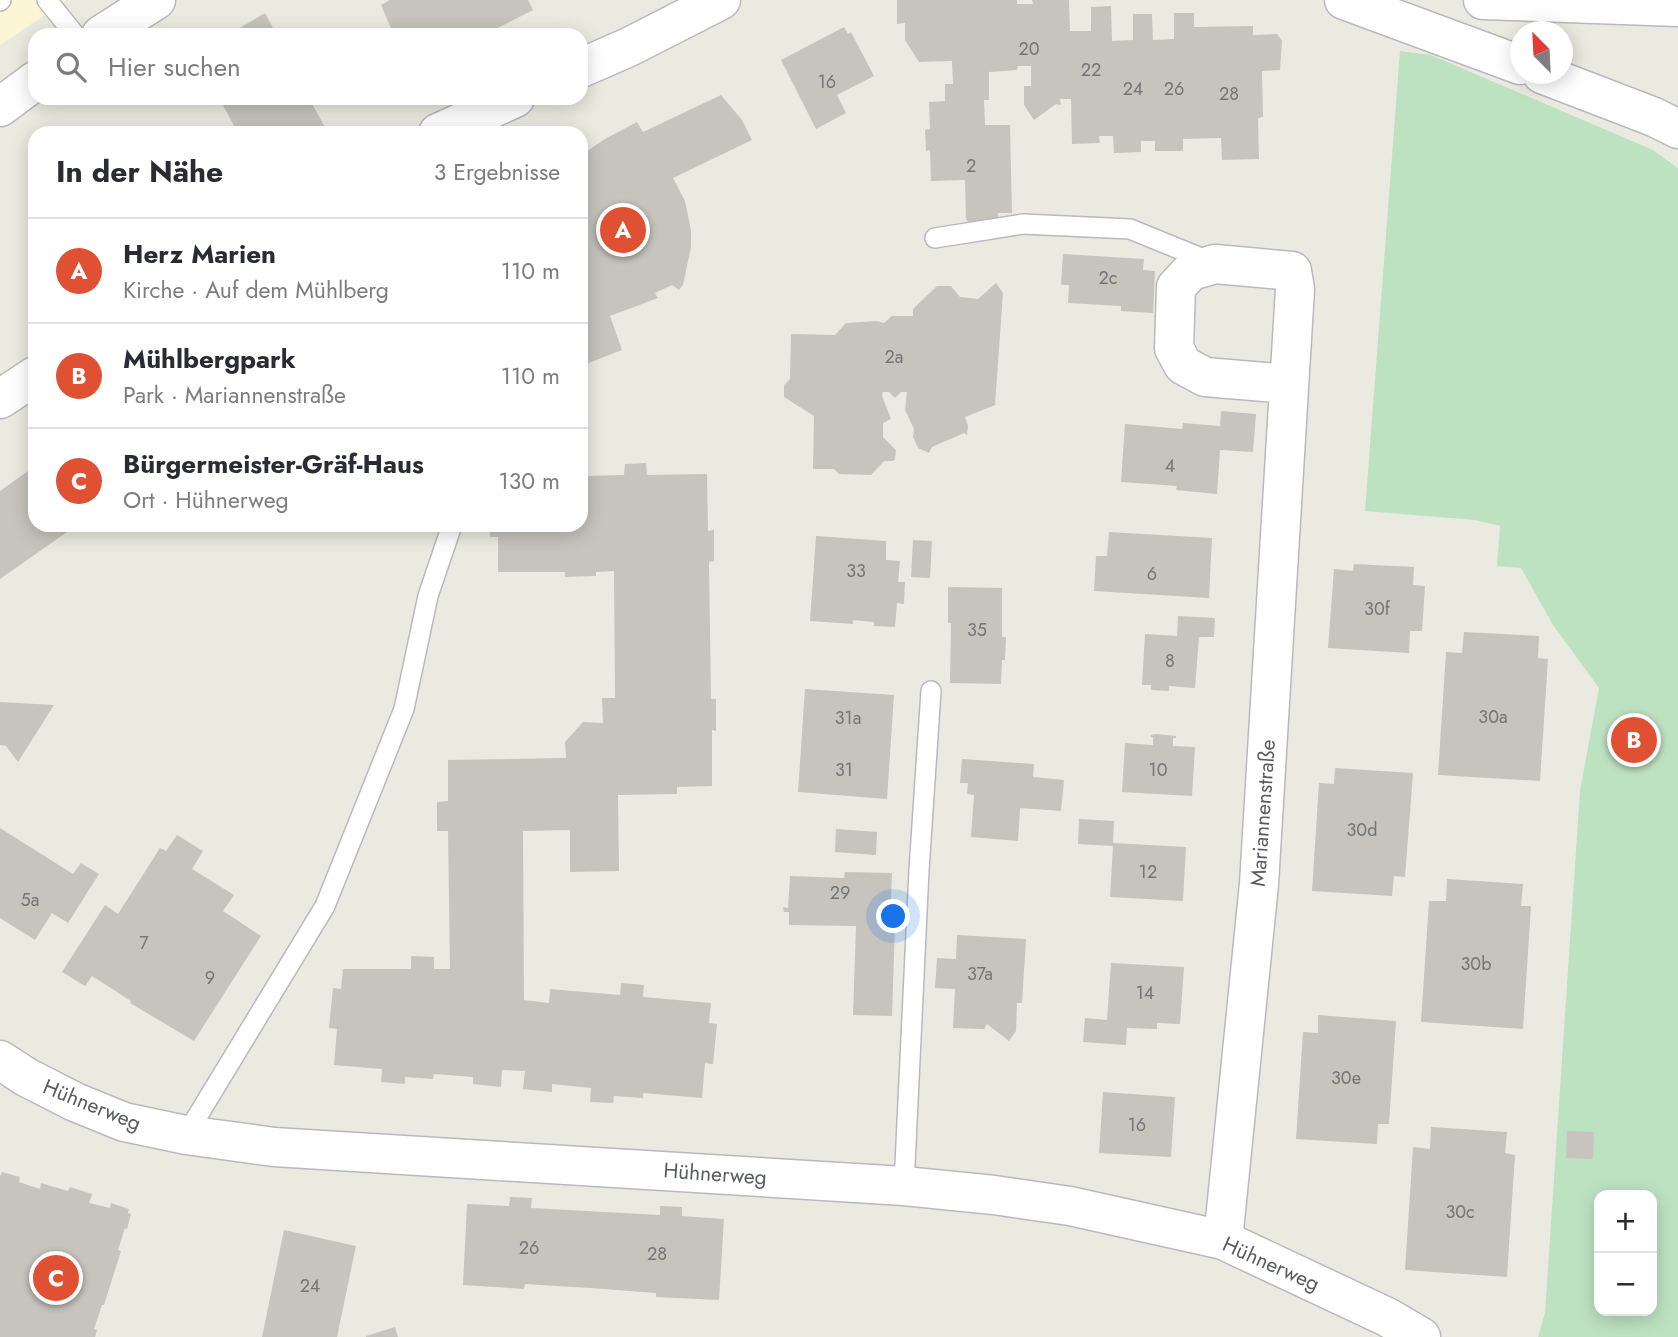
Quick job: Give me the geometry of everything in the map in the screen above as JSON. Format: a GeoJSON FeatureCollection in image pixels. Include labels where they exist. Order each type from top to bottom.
{"type":"FeatureCollection","features":[{"type":"Feature","properties":{"kind":"street"},"geometry":{"type":"LineString","coordinates":[[111,28],[156,0]]}},
{"type":"Feature","properties":{"kind":"street"},"geometry":{"type":"LineString","coordinates":[[588,65],[721,0]]}},
{"type":"Feature","properties":{"kind":"street"},"geometry":{"type":"LineString","coordinates":[[1344,0],[1510,61]]}},
{"type":"Feature","properties":{"kind":"street"},"geometry":{"type":"LineString","coordinates":[[1483,0],[1678,7]]}},
{"type":"Feature","properties":{"kind":"street"},"geometry":{"type":"LineString","coordinates":[[1568,84],[1678,129]]}},
{"type":"Feature","properties":{"kind":"street"},"geometry":{"type":"LineString","coordinates":[[0,107],[28,86]]}},
{"type":"Feature","properties":{"kind":"street"},"geometry":{"type":"LineString","coordinates":[[453,126],[500,105]]}},
{"type":"Feature","properties":{"kind":"street"},"geometry":{"type":"LineString","coordinates":[[1215,264],[1191,271],[1176,287],[1174,348],[1183,365],[1205,377],[1289,384]]}},
{"type":"Feature","properties":{"kind":"street","name":"Mariannenstraße"},"geometry":{"type":"LineString","coordinates":[[1215,264],[1292,271],[1295,289],[1259,884],[1223,1240]]}},
{"type":"Feature","properties":{"kind":"street"},"geometry":{"type":"LineString","coordinates":[[0,399],[28,381]]}},
{"type":"Feature","properties":{"kind":"street","name":"Hühnerweg"},"geometry":{"type":"LineString","coordinates":[[0,1060],[26,1077],[75,1102],[124,1122],[186,1135],[274,1147],[904,1185],[1070,1206],[1223,1240],[1387,1317],[1421,1337]]}},
{"type":"Feature","properties":{"kind":"lane"},"geometry":{"type":"LineString","coordinates":[[47,0],[69,28]]}},
{"type":"Feature","properties":{"kind":"lane"},"geometry":{"type":"LineString","coordinates":[[935,238],[1023,224],[1130,229],[1215,264]]}},
{"type":"Feature","properties":{"kind":"lane"},"geometry":{"type":"LineString","coordinates":[[186,1135],[325,906],[404,709],[428,596],[450,532]]}},
{"type":"Feature","properties":{"kind":"lane"},"geometry":{"type":"LineString","coordinates":[[904,1185],[919,870],[931,691]]}},
{"type":"Feature","properties":{"kind":"shaded area"},"geometry":{"type":"Polygon","coordinates":[[[0,0],[67,0],[0,45],[0,0]]]}},
{"type":"Feature","properties":{"kind":"green space"},"geometry":{"type":"Polygon","coordinates":[[[1400,51],[1431,55],[1653,150],[1678,168],[1678,1337],[1538,1337],[1545,1313],[1580,791],[1599,688],[1553,625],[1521,568],[1497,566],[1500,526],[1475,520],[1365,511],[1400,51]]]}},
{"type":"Feature","properties":{"kind":"building"},"geometry":{"type":"Polygon","coordinates":[[[390,0],[528,0],[533,10],[498,28],[391,28],[381,5],[390,0]]]}},
{"type":"Feature","properties":{"kind":"building"},"geometry":{"type":"Polygon","coordinates":[[[897,0],[1017,0],[1017,4],[1033,4],[1032,0],[1069,0],[1070,31],[1091,31],[1091,7],[1111,6],[1112,41],[1133,40],[1133,14],[1152,14],[1153,40],[1174,39],[1174,13],[1194,13],[1194,27],[1253,26],[1253,35],[1277,34],[1282,41],[1280,70],[1262,71],[1263,117],[1258,118],[1259,159],[1222,160],[1221,138],[1183,139],[1183,151],[1155,151],[1155,141],[1141,141],[1141,152],[1114,153],[1113,136],[1099,136],[1100,143],[1072,144],[1071,99],[1060,99],[1061,105],[1056,104],[1034,120],[1024,105],[1024,86],[1031,86],[1031,66],[989,72],[989,100],[984,100],[985,125],[1010,125],[1012,213],[998,213],[998,218],[974,230],[966,219],[965,180],[931,181],[930,150],[926,151],[925,130],[930,129],[929,102],[945,101],[945,84],[953,84],[952,61],[919,62],[905,40],[905,23],[897,24],[897,0]]]}},
{"type":"Feature","properties":{"kind":"building"},"geometry":{"type":"Polygon","coordinates":[[[265,13],[273,28],[240,28],[265,13]]]}},
{"type":"Feature","properties":{"kind":"building"},"geometry":{"type":"Polygon","coordinates":[[[844,27],[848,34],[851,32],[874,76],[837,95],[846,113],[816,129],[781,60],[844,27]]]}},
{"type":"Feature","properties":{"kind":"building"},"geometry":{"type":"Polygon","coordinates":[[[721,95],[742,120],[752,140],[673,178],[685,201],[691,230],[691,247],[683,285],[679,290],[672,285],[655,293],[658,298],[610,316],[622,350],[588,363],[588,150],[637,122],[643,132],[721,95]]]}},
{"type":"Feature","properties":{"kind":"building"},"geometry":{"type":"Polygon","coordinates":[[[223,105],[313,105],[324,126],[234,126],[223,105]]]}},
{"type":"Feature","properties":{"kind":"building"},"geometry":{"type":"Polygon","coordinates":[[[1063,254],[1144,259],[1143,270],[1155,271],[1153,313],[1121,311],[1121,306],[1068,303],[1069,285],[1061,285],[1063,254]]]}},
{"type":"Feature","properties":{"kind":"building"},"geometry":{"type":"Polygon","coordinates":[[[996,283],[1003,293],[995,405],[965,417],[967,435],[964,433],[932,447],[929,453],[918,448],[913,437],[914,429],[905,410],[907,392],[901,392],[895,398],[889,392],[883,392],[891,419],[883,423],[883,437],[896,450],[895,459],[884,461],[871,475],[839,474],[834,469],[813,469],[814,416],[784,397],[784,385],[790,379],[791,334],[835,335],[846,323],[884,323],[892,316],[913,316],[913,309],[937,286],[951,286],[960,297],[978,299],[996,283]]]}},
{"type":"Feature","properties":{"kind":"building"},"geometry":{"type":"Polygon","coordinates":[[[1221,411],[1256,414],[1253,452],[1220,450],[1217,494],[1176,490],[1177,486],[1121,482],[1125,424],[1182,429],[1183,423],[1220,426],[1221,411]]]}},
{"type":"Feature","properties":{"kind":"building"},"geometry":{"type":"Polygon","coordinates":[[[646,463],[647,475],[707,474],[708,531],[714,530],[714,561],[709,562],[711,699],[716,699],[716,731],[712,730],[712,786],[677,787],[677,794],[618,795],[619,871],[570,872],[570,830],[523,831],[524,1000],[549,1003],[550,989],[620,995],[621,983],[644,985],[643,997],[711,1003],[709,1023],[717,1024],[713,1064],[705,1063],[702,1098],[643,1093],[643,1098],[614,1096],[613,1103],[590,1102],[591,1088],[552,1084],[552,1092],[523,1089],[525,1071],[502,1070],[501,1087],[473,1084],[473,1077],[434,1074],[433,1079],[405,1077],[405,1084],[381,1082],[382,1069],[334,1065],[337,1029],[329,1028],[333,988],[341,989],[343,969],[411,969],[411,956],[434,957],[434,969],[450,969],[448,831],[437,831],[437,802],[448,801],[448,760],[566,758],[565,742],[583,722],[603,723],[602,698],[615,698],[614,571],[596,572],[596,576],[565,577],[565,572],[498,572],[498,537],[490,537],[490,532],[588,532],[588,476],[624,475],[625,464],[646,463]]]}},
{"type":"Feature","properties":{"kind":"building"},"geometry":{"type":"Polygon","coordinates":[[[28,471],[28,532],[67,532],[0,579],[0,491],[28,471]]]}},
{"type":"Feature","properties":{"kind":"building"},"geometry":{"type":"Polygon","coordinates":[[[1109,532],[1212,538],[1209,598],[1094,591],[1096,556],[1107,556],[1109,532]]]}},
{"type":"Feature","properties":{"kind":"building"},"geometry":{"type":"Polygon","coordinates":[[[816,536],[886,541],[886,560],[900,561],[898,582],[905,582],[904,604],[897,603],[895,627],[874,626],[874,622],[853,620],[853,624],[810,621],[816,536]]]}},
{"type":"Feature","properties":{"kind":"building"},"geometry":{"type":"Polygon","coordinates":[[[913,540],[932,541],[930,578],[911,577],[913,540]]]}},
{"type":"Feature","properties":{"kind":"building"},"geometry":{"type":"Polygon","coordinates":[[[1354,564],[1414,567],[1413,585],[1425,586],[1422,631],[1410,631],[1409,653],[1328,648],[1334,569],[1353,571],[1354,564]]]}},
{"type":"Feature","properties":{"kind":"building"},"geometry":{"type":"Polygon","coordinates":[[[948,587],[1002,588],[1002,637],[1006,637],[1001,684],[950,683],[951,623],[948,623],[948,587]]]}},
{"type":"Feature","properties":{"kind":"building"},"geometry":{"type":"Polygon","coordinates":[[[1178,616],[1215,618],[1214,637],[1199,637],[1195,688],[1169,686],[1169,691],[1151,690],[1151,685],[1142,685],[1145,634],[1177,636],[1178,616]]]}},
{"type":"Feature","properties":{"kind":"building"},"geometry":{"type":"Polygon","coordinates":[[[1464,632],[1539,636],[1538,658],[1548,659],[1540,781],[1438,775],[1446,652],[1462,653],[1464,632]]]}},
{"type":"Feature","properties":{"kind":"building"},"geometry":{"type":"Polygon","coordinates":[[[805,689],[894,695],[887,799],[798,792],[805,689]]]}},
{"type":"Feature","properties":{"kind":"building"},"geometry":{"type":"Polygon","coordinates":[[[0,702],[54,705],[18,762],[6,746],[0,745],[0,702]]]}},
{"type":"Feature","properties":{"kind":"building"},"geometry":{"type":"Polygon","coordinates":[[[1151,735],[1176,736],[1173,738],[1173,746],[1195,747],[1192,796],[1122,792],[1125,743],[1153,745],[1151,735]]]}},
{"type":"Feature","properties":{"kind":"building"},"geometry":{"type":"Polygon","coordinates":[[[962,759],[1034,764],[1033,777],[1064,780],[1061,811],[1020,808],[1018,841],[971,837],[974,795],[967,794],[968,783],[960,783],[962,759]]]}},
{"type":"Feature","properties":{"kind":"building"},"geometry":{"type":"Polygon","coordinates":[[[1335,768],[1413,773],[1405,877],[1394,876],[1392,896],[1312,891],[1319,783],[1334,784],[1335,768]]]}},
{"type":"Feature","properties":{"kind":"building"},"geometry":{"type":"Polygon","coordinates":[[[1079,819],[1114,821],[1113,843],[1186,847],[1183,901],[1110,897],[1113,846],[1078,844],[1079,819]]]}},
{"type":"Feature","properties":{"kind":"building"},"geometry":{"type":"Polygon","coordinates":[[[0,828],[73,874],[81,863],[99,874],[68,923],[52,913],[35,940],[0,918],[0,828]]]}},
{"type":"Feature","properties":{"kind":"building"},"geometry":{"type":"Polygon","coordinates":[[[836,829],[877,832],[876,855],[835,852],[836,829]]]}},
{"type":"Feature","properties":{"kind":"building"},"geometry":{"type":"Polygon","coordinates":[[[177,835],[203,851],[192,869],[234,895],[223,911],[261,936],[194,1041],[130,1003],[131,1001],[92,976],[85,986],[62,972],[105,905],[118,914],[160,848],[166,851],[177,835]]]}},
{"type":"Feature","properties":{"kind":"building"},"geometry":{"type":"Polygon","coordinates":[[[845,872],[892,873],[890,924],[895,924],[892,1016],[853,1015],[856,926],[789,925],[789,912],[784,912],[783,907],[788,908],[790,876],[844,878],[845,872]]]}},
{"type":"Feature","properties":{"kind":"building"},"geometry":{"type":"Polygon","coordinates":[[[1447,879],[1523,884],[1521,906],[1531,906],[1523,1029],[1421,1022],[1429,901],[1446,901],[1447,879]]]}},
{"type":"Feature","properties":{"kind":"building"},"geometry":{"type":"Polygon","coordinates":[[[957,935],[1026,939],[1022,1003],[1017,1003],[1016,1031],[1009,1041],[987,1024],[984,1029],[953,1028],[955,989],[935,988],[937,958],[956,959],[957,935]]]}},
{"type":"Feature","properties":{"kind":"building"},"geometry":{"type":"Polygon","coordinates":[[[1111,963],[1184,967],[1180,1024],[1157,1023],[1157,1029],[1127,1028],[1126,1045],[1083,1042],[1085,1018],[1107,1020],[1111,963]]]}},
{"type":"Feature","properties":{"kind":"building"},"geometry":{"type":"Polygon","coordinates":[[[1318,1015],[1396,1021],[1389,1124],[1378,1124],[1377,1144],[1296,1139],[1303,1032],[1318,1033],[1318,1015]]]}},
{"type":"Feature","properties":{"kind":"building"},"geometry":{"type":"Polygon","coordinates":[[[1103,1092],[1175,1097],[1171,1157],[1099,1153],[1103,1092]]]}},
{"type":"Feature","properties":{"kind":"building"},"geometry":{"type":"Polygon","coordinates":[[[1431,1127],[1507,1132],[1505,1153],[1515,1155],[1507,1277],[1405,1270],[1413,1147],[1430,1149],[1431,1127]]]}},
{"type":"Feature","properties":{"kind":"building"},"geometry":{"type":"Polygon","coordinates":[[[1567,1131],[1594,1132],[1593,1159],[1566,1158],[1567,1131]]]}},
{"type":"Feature","properties":{"kind":"building"},"geometry":{"type":"Polygon","coordinates":[[[2,1172],[20,1177],[19,1182],[40,1189],[41,1183],[68,1191],[70,1187],[92,1194],[89,1203],[110,1208],[111,1203],[129,1209],[128,1213],[131,1214],[118,1250],[121,1251],[104,1305],[94,1329],[97,1330],[95,1337],[0,1337],[2,1172]]]}},
{"type":"Feature","properties":{"kind":"building"},"geometry":{"type":"Polygon","coordinates":[[[510,1197],[532,1198],[531,1208],[660,1215],[660,1206],[682,1207],[682,1216],[724,1219],[719,1300],[656,1297],[656,1293],[525,1284],[524,1289],[463,1285],[467,1204],[509,1206],[510,1197]]]}},
{"type":"Feature","properties":{"kind":"building"},"geometry":{"type":"Polygon","coordinates":[[[284,1230],[356,1246],[337,1337],[262,1337],[284,1230]]]}},
{"type":"Feature","properties":{"kind":"building"},"geometry":{"type":"Polygon","coordinates":[[[395,1327],[398,1337],[366,1337],[366,1336],[395,1327]]]}},
{"type":"Feature","properties":{"kind":"place","name":"Herz Marien"},"geometry":{"type":"Point","coordinates":[623,230]}},
{"type":"Feature","properties":{"kind":"place","name":"Mühlbergpark"},"geometry":{"type":"Point","coordinates":[1634,740]}},
{"type":"Feature","properties":{"kind":"place","name":"Bürgermeister-Gräf-Haus"},"geometry":{"type":"Point","coordinates":[56,1278]}}]}
